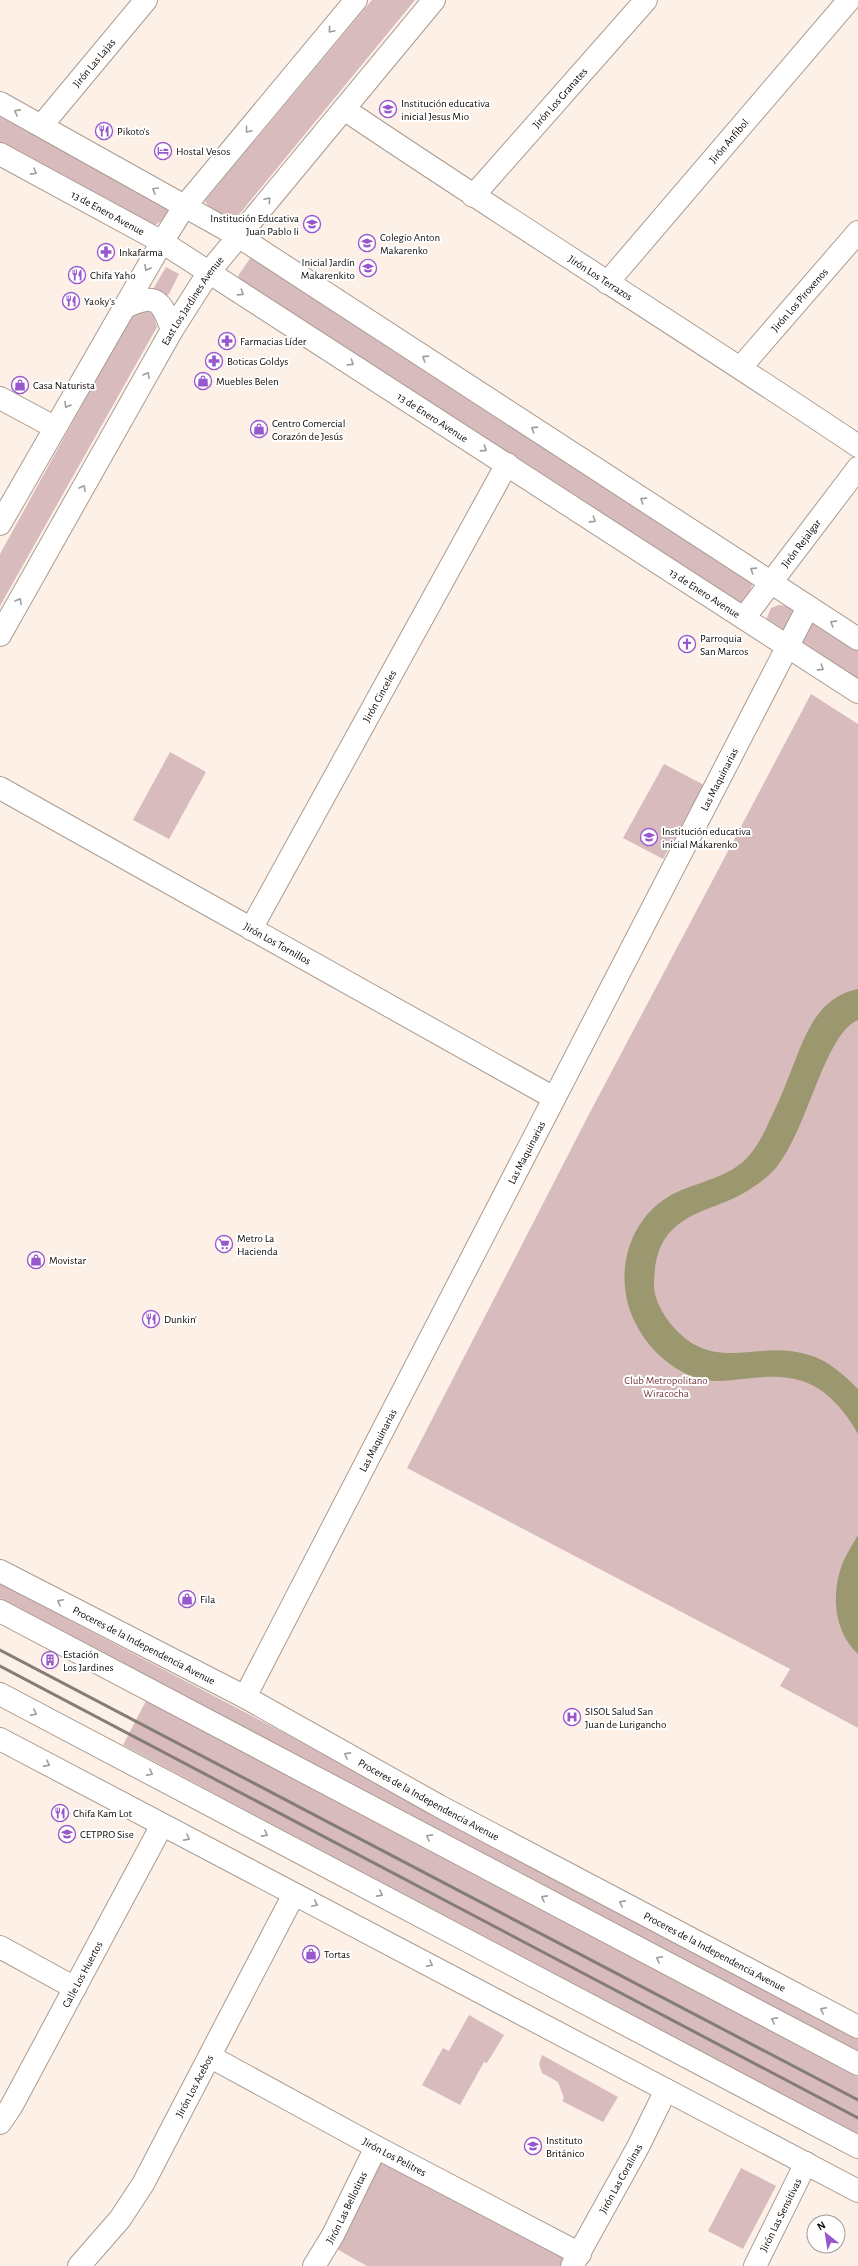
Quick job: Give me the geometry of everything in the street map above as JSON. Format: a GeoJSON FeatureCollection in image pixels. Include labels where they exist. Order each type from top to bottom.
{"type":"FeatureCollection","features":[{"type":"Feature","properties":{"kind":"main road","name":"Jirón Las Lajas"},"geometry":{"type":"LineString","coordinates":[[42,125],[146,0]]}},
{"type":"Feature","properties":{"kind":"main road"},"geometry":{"type":"LineString","coordinates":[[0,524],[54,427],[184,207],[356,0]]}},
{"type":"Feature","properties":{"kind":"main road","name":"East Los Jardines Avenue"},"geometry":{"type":"LineString","coordinates":[[0,635],[172,330],[209,272],[434,0]]}},
{"type":"Feature","properties":{"kind":"main road","name":"Jirón Los Granates"},"geometry":{"type":"LineString","coordinates":[[473,196],[646,0]]}},
{"type":"Feature","properties":{"kind":"main road","name":"Jirón Anfibol"},"geometry":{"type":"LineString","coordinates":[[608,283],[849,0]]}},
{"type":"Feature","properties":{"kind":"main road"},"geometry":{"type":"LineString","coordinates":[[0,103],[42,125],[184,207],[238,236],[771,582],[808,608],[858,639]]}},
{"type":"Feature","properties":{"kind":"main road","name":"Jirón Los Terrazos"},"geometry":{"type":"LineString","coordinates":[[344,108],[473,196],[741,367],[858,446]]}},
{"type":"Feature","properties":{"kind":"main road","name":"13 de Enero Avenue"},"geometry":{"type":"LineString","coordinates":[[0,154],[162,242],[508,464],[858,692]]}},
{"type":"Feature","properties":{"kind":"main road","name":"Jirón Los Piroxenos"},"geometry":{"type":"LineString","coordinates":[[741,367],[858,232]]}},
{"type":"Feature","properties":{"kind":"main road"},"geometry":{"type":"LineString","coordinates":[[125,307],[143,300],[154,300],[165,310],[172,330]]}},
{"type":"Feature","properties":{"kind":"main road"},"geometry":{"type":"LineString","coordinates":[[0,398],[54,427]]}},
{"type":"Feature","properties":{"kind":"main road","name":"Jirón Cinceles"},"geometry":{"type":"LineString","coordinates":[[251,929],[508,464]]}},
{"type":"Feature","properties":{"kind":"main road","name":"Jirón Rejalgar"},"geometry":{"type":"LineString","coordinates":[[744,618],[858,468]]}},
{"type":"Feature","properties":{"kind":"main road","name":"Las Maquinarias"},"geometry":{"type":"LineString","coordinates":[[245,1697],[808,608]]}},
{"type":"Feature","properties":{"kind":"main road","name":"Jirón Los Tornillos"},"geometry":{"type":"LineString","coordinates":[[0,788],[554,1098]]}},
{"type":"Feature","properties":{"kind":"main road","name":"Proceres de la Independencia Avenue"},"geometry":{"type":"LineString","coordinates":[[0,1571],[245,1697],[446,1810],[858,2027]]}},
{"type":"Feature","properties":{"kind":"main road"},"geometry":{"type":"LineString","coordinates":[[0,1611],[858,2064]]}},
{"type":"Feature","properties":{"kind":"main road"},"geometry":{"type":"LineString","coordinates":[[0,1694],[858,2147]]}},
{"type":"Feature","properties":{"kind":"main road"},"geometry":{"type":"LineString","coordinates":[[0,1739],[858,2191]]}},
{"type":"Feature","properties":{"kind":"main road","name":"Calle Los Huertos"},"geometry":{"type":"LineString","coordinates":[[0,2123],[75,1988],[162,1825]]}},
{"type":"Feature","properties":{"kind":"main road","name":"Jirón Los Acebos"},"geometry":{"type":"LineString","coordinates":[[79,2266],[120,2219],[143,2184],[211,2057],[294,1894]]}},
{"type":"Feature","properties":{"kind":"main road"},"geometry":{"type":"LineString","coordinates":[[0,1947],[75,1988]]}},
{"type":"Feature","properties":{"kind":"main road","name":"Jirón Los Pelitres"},"geometry":{"type":"LineString","coordinates":[[211,2057],[376,2147],[576,2260]]}},
{"type":"Feature","properties":{"kind":"main road","name":"Jirón Las Coralinas"},"geometry":{"type":"LineString","coordinates":[[576,2260],[638,2147],[666,2090]]}},
{"type":"Feature","properties":{"kind":"main road","name":"Jirón Las Bellotitas"},"geometry":{"type":"LineString","coordinates":[[314,2266],[333,2235],[376,2147]]}},
{"type":"Feature","properties":{"kind":"main road","name":"Jirón Las Sensitivas"},"geometry":{"type":"LineString","coordinates":[[755,2266],[806,2163]]}},
{"type":"Feature","properties":{"kind":"green space"},"geometry":{"type":"Polygon","coordinates":[[[372,0],[415,0],[237,217],[233,219],[229,218],[213,210],[205,201],[208,197],[372,0]]]}},
{"type":"Feature","properties":{"kind":"green space"},"geometry":{"type":"Polygon","coordinates":[[[0,117],[164,204],[168,208],[165,216],[155,225],[150,224],[0,143],[0,117]]]}},
{"type":"Feature","properties":{"kind":"green space"},"geometry":{"type":"Polygon","coordinates":[[[251,257],[754,581],[744,603],[740,606],[241,281],[238,276],[251,257]]]}},
{"type":"Feature","properties":{"kind":"green space"},"geometry":{"type":"Polygon","coordinates":[[[166,267],[179,274],[169,294],[165,296],[153,289],[166,267]]]}},
{"type":"Feature","properties":{"kind":"green space"},"geometry":{"type":"Polygon","coordinates":[[[147,311],[153,313],[157,327],[0,606],[0,554],[132,314],[147,311]]]}},
{"type":"Feature","properties":{"kind":"green space"},"geometry":{"type":"Polygon","coordinates":[[[779,605],[788,607],[792,611],[795,620],[782,633],[766,620],[771,608],[779,605]]]}},
{"type":"Feature","properties":{"kind":"green space"},"geometry":{"type":"Polygon","coordinates":[[[814,621],[858,647],[858,685],[801,648],[798,638],[814,621]]]}},
{"type":"Feature","properties":{"kind":"green space","name":"Club Metropolitano Wiracocha"},"geometry":{"type":"Polygon","coordinates":[[[811,694],[858,724],[858,1728],[780,1686],[790,1669],[407,1468],[586,1120],[811,694]]]}},
{"type":"Feature","properties":{"kind":"green space"},"geometry":{"type":"Polygon","coordinates":[[[170,752],[206,772],[169,839],[133,820],[170,752]]]}},
{"type":"Feature","properties":{"kind":"green space"},"geometry":{"type":"Polygon","coordinates":[[[664,764],[704,785],[663,859],[623,838],[664,764]]]}},
{"type":"Feature","properties":{"kind":"green space"},"geometry":{"type":"Polygon","coordinates":[[[0,1584],[858,2033],[858,2053],[0,1598],[0,1584]]]}},
{"type":"Feature","properties":{"kind":"green space"},"geometry":{"type":"Polygon","coordinates":[[[148,1697],[858,2077],[858,2135],[123,1745],[148,1697]]]}},
{"type":"Feature","properties":{"kind":"green space"},"geometry":{"type":"Polygon","coordinates":[[[469,2015],[504,2035],[487,2063],[484,2062],[460,2105],[422,2085],[443,2048],[449,2051],[469,2015]]]}},
{"type":"Feature","properties":{"kind":"green space"},"geometry":{"type":"Polygon","coordinates":[[[542,2055],[618,2097],[603,2122],[562,2101],[564,2098],[558,2082],[542,2073],[539,2064],[542,2055]]]}},
{"type":"Feature","properties":{"kind":"green space"},"geometry":{"type":"Polygon","coordinates":[[[381,2161],[570,2259],[563,2266],[367,2266],[335,2248],[381,2161]]]}},
{"type":"Feature","properties":{"kind":"green space"},"geometry":{"type":"Polygon","coordinates":[[[741,2168],[776,2186],[743,2249],[708,2231],[741,2168]]]}},
{"type":"Feature","properties":{"kind":"shaded area"},"geometry":{"type":"Polygon","coordinates":[[[858,989],[858,1020],[845,1030],[834,1047],[823,1068],[793,1140],[781,1161],[768,1176],[742,1194],[692,1216],[671,1231],[666,1237],[659,1251],[654,1288],[660,1307],[670,1323],[686,1339],[703,1348],[719,1352],[736,1353],[771,1350],[789,1351],[809,1355],[823,1360],[847,1378],[858,1389],[858,1434],[848,1417],[841,1409],[827,1395],[811,1384],[792,1378],[782,1377],[761,1377],[720,1381],[707,1380],[682,1372],[670,1364],[651,1346],[642,1335],[636,1324],[629,1307],[625,1288],[625,1270],[628,1252],[634,1234],[644,1219],[657,1205],[673,1194],[728,1172],[748,1157],[767,1127],[800,1048],[813,1022],[831,1001],[843,994],[858,989]]]}},
{"type":"Feature","properties":{"kind":"shaded area"},"geometry":{"type":"Polygon","coordinates":[[[858,1535],[858,1654],[843,1634],[839,1623],[836,1598],[839,1574],[843,1562],[858,1535]]]}},
{"type":"Feature","properties":{"kind":"railway"},"geometry":{"type":"LineString","coordinates":[[0,1650],[858,2100]]}},
{"type":"Feature","properties":{"kind":"railway"},"geometry":{"type":"LineString","coordinates":[[0,1666],[858,2118]]}},
{"type":"Feature","properties":{"kind":"place","name":"Institución educativa inicial Jesus Mio"},"geometry":{"type":"Point","coordinates":[388,109]}},
{"type":"Feature","properties":{"kind":"place","name":"Pikoto's"},"geometry":{"type":"Point","coordinates":[104,131]}},
{"type":"Feature","properties":{"kind":"place","name":"Hostal Vesos"},"geometry":{"type":"Point","coordinates":[163,151]}},
{"type":"Feature","properties":{"kind":"place","name":"Institución Educativa Juan Pablo Ii"},"geometry":{"type":"Point","coordinates":[312,224]}},
{"type":"Feature","properties":{"kind":"place","name":"Colegio Anton Makarenko"},"geometry":{"type":"Point","coordinates":[367,243]}},
{"type":"Feature","properties":{"kind":"place","name":"Inkafarma"},"geometry":{"type":"Point","coordinates":[106,252]}},
{"type":"Feature","properties":{"kind":"place","name":"Inicial Jardín Makarenkito"},"geometry":{"type":"Point","coordinates":[368,268]}},
{"type":"Feature","properties":{"kind":"place","name":"Chifa Yaho"},"geometry":{"type":"Point","coordinates":[77,275]}},
{"type":"Feature","properties":{"kind":"place","name":"Yaoky's"},"geometry":{"type":"Point","coordinates":[71,301]}},
{"type":"Feature","properties":{"kind":"place","name":"Farmacias Líder"},"geometry":{"type":"Point","coordinates":[227,341]}},
{"type":"Feature","properties":{"kind":"place","name":"Boticas Goldys"},"geometry":{"type":"Point","coordinates":[214,361]}},
{"type":"Feature","properties":{"kind":"place","name":"Muebles Belen"},"geometry":{"type":"Point","coordinates":[203,381]}},
{"type":"Feature","properties":{"kind":"place","name":"Casa Naturista"},"geometry":{"type":"Point","coordinates":[20,385]}},
{"type":"Feature","properties":{"kind":"place","name":"Centro Comercial Corazón de Jesús"},"geometry":{"type":"Point","coordinates":[259,429]}},
{"type":"Feature","properties":{"kind":"place","name":"Parroquia San Marcos"},"geometry":{"type":"Point","coordinates":[687,644]}},
{"type":"Feature","properties":{"kind":"place","name":"Institución educativa inicial Makarenko"},"geometry":{"type":"Point","coordinates":[649,837]}},
{"type":"Feature","properties":{"kind":"place","name":"Metro La Hacienda"},"geometry":{"type":"Point","coordinates":[224,1244]}},
{"type":"Feature","properties":{"kind":"place","name":"Movistar"},"geometry":{"type":"Point","coordinates":[36,1260]}},
{"type":"Feature","properties":{"kind":"place","name":"Dunkin'"},"geometry":{"type":"Point","coordinates":[151,1319]}},
{"type":"Feature","properties":{"kind":"place","name":"Fila"},"geometry":{"type":"Point","coordinates":[187,1599]}},
{"type":"Feature","properties":{"kind":"place","name":"Estación Los Jardines"},"geometry":{"type":"Point","coordinates":[50,1660]}},
{"type":"Feature","properties":{"kind":"place","name":"SISOL Salud San Juan de Lurigancho"},"geometry":{"type":"Point","coordinates":[572,1717]}},
{"type":"Feature","properties":{"kind":"place","name":"Chifa Kam Lot"},"geometry":{"type":"Point","coordinates":[60,1813]}},
{"type":"Feature","properties":{"kind":"place","name":"CETPRO Sise"},"geometry":{"type":"Point","coordinates":[67,1834]}},
{"type":"Feature","properties":{"kind":"place","name":"Tortas"},"geometry":{"type":"Point","coordinates":[311,1954]}},
{"type":"Feature","properties":{"kind":"place","name":"Instituto Británico"},"geometry":{"type":"Point","coordinates":[533,2146]}}]}
